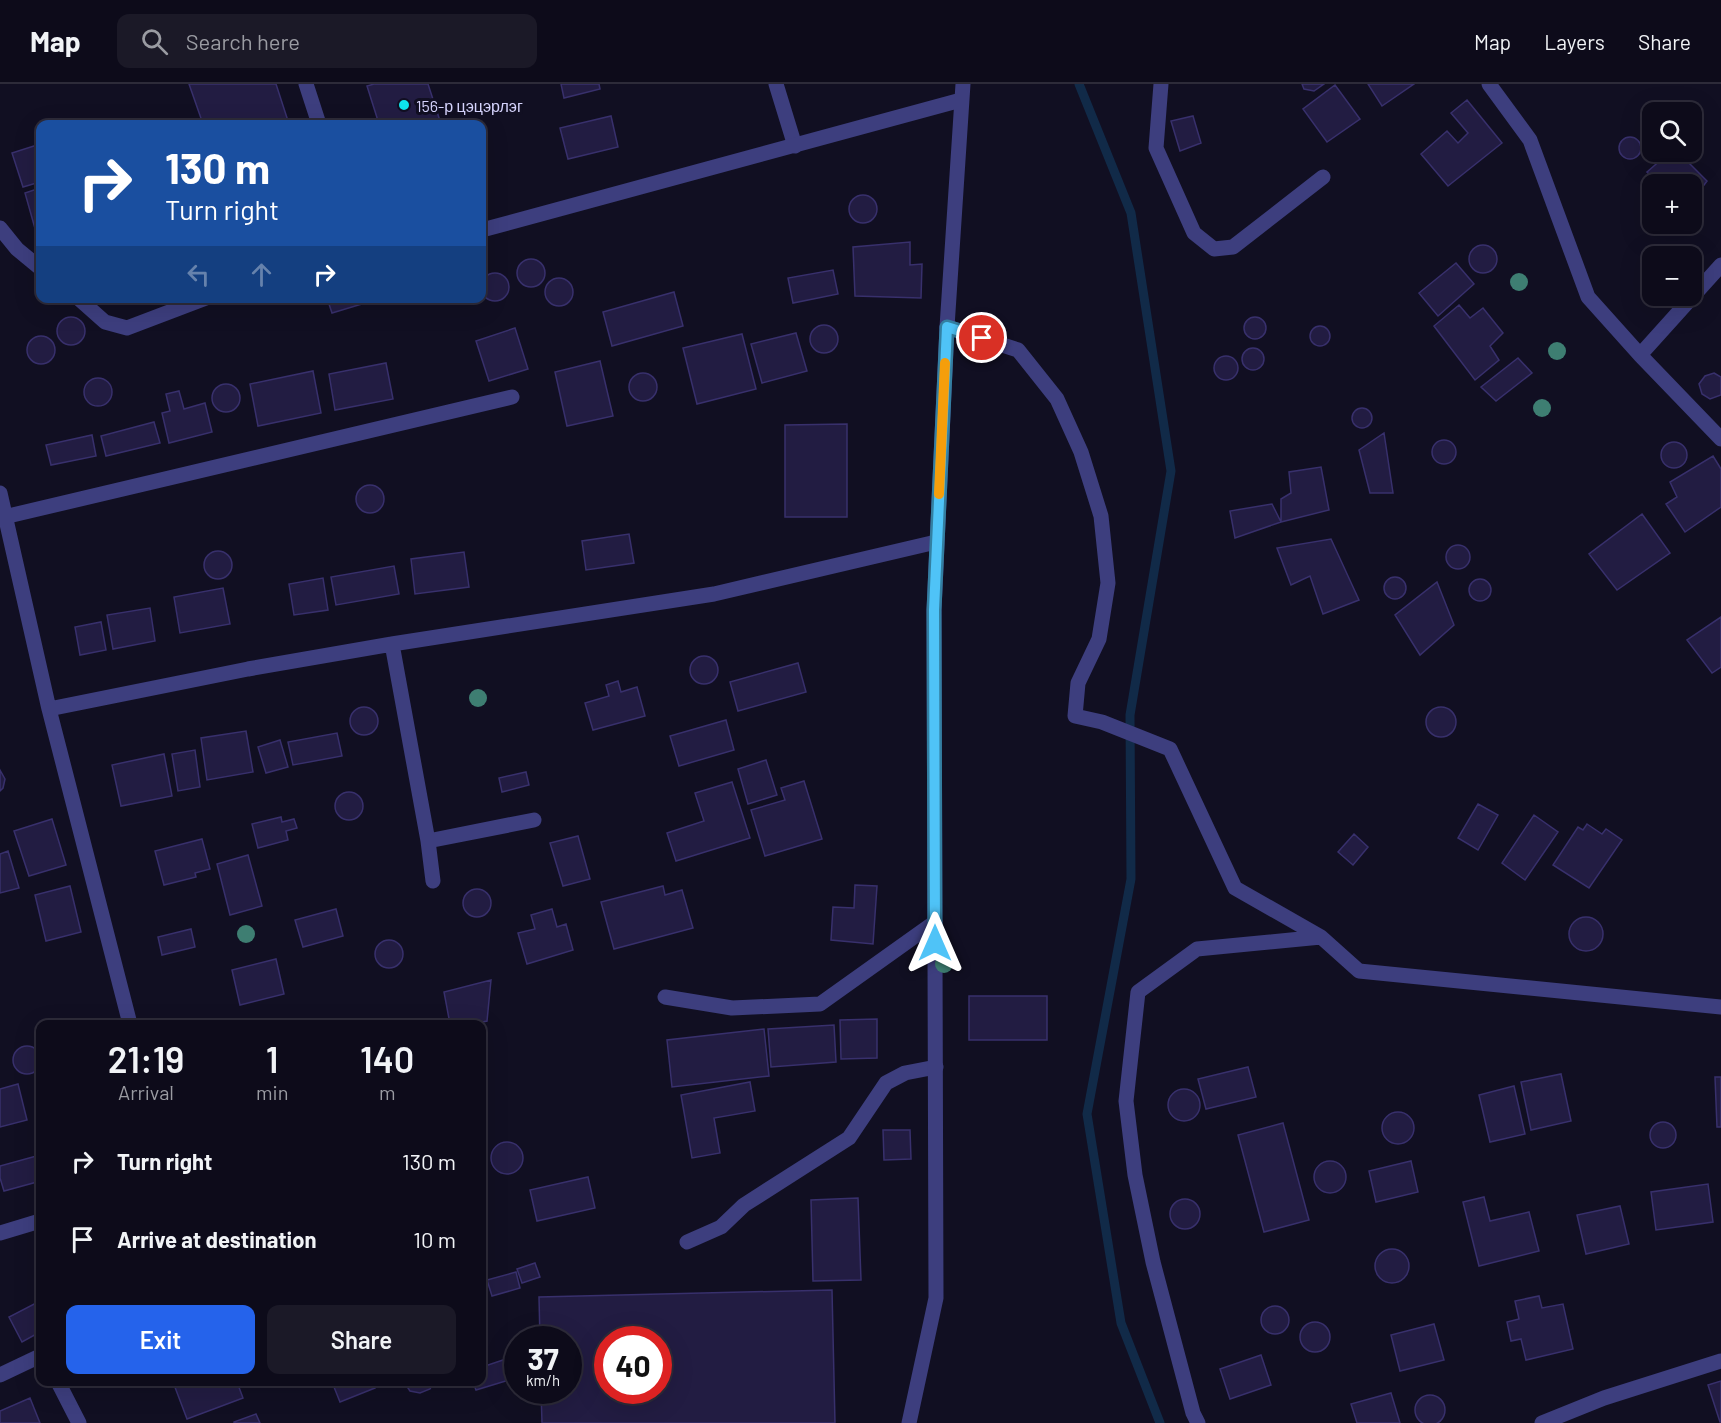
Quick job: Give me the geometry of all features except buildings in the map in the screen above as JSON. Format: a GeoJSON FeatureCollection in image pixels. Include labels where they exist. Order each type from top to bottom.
{"type":"FeatureCollection","features":[{"type":"Feature","properties":{"kind":"street"},"geometry":{"type":"LineString","coordinates":[[306,84],[318,120]]}},
{"type":"Feature","properties":{"kind":"street"},"geometry":{"type":"LineString","coordinates":[[776,84],[795,146]]}},
{"type":"Feature","properties":{"kind":"street"},"geometry":{"type":"LineString","coordinates":[[909,1423],[936,1298],[934,610],[947,327],[963,84]]}},
{"type":"Feature","properties":{"kind":"street"},"geometry":{"type":"LineString","coordinates":[[1161,84],[1156,148],[1194,233],[1214,249],[1233,247],[1323,177]]}},
{"type":"Feature","properties":{"kind":"street"},"geometry":{"type":"LineString","coordinates":[[1489,84],[1530,140],[1588,297],[1640,356],[1721,439]]}},
{"type":"Feature","properties":{"kind":"street"},"geometry":{"type":"LineString","coordinates":[[486,229],[961,100]]}},
{"type":"Feature","properties":{"kind":"street"},"geometry":{"type":"LineString","coordinates":[[0,228],[17,249],[36,265]]}},
{"type":"Feature","properties":{"kind":"street"},"geometry":{"type":"LineString","coordinates":[[1640,356],[1721,264]]}},
{"type":"Feature","properties":{"kind":"street"},"geometry":{"type":"LineString","coordinates":[[84,303],[105,322],[127,328],[193,303]]}},
{"type":"Feature","properties":{"kind":"street"},"geometry":{"type":"LineString","coordinates":[[947,327],[1018,350],[1057,399],[1081,452],[1101,516],[1107,584],[1099,639],[1078,683],[1074,716],[1102,722],[1170,749],[1235,888],[1321,937],[1359,971],[1721,1007]]}},
{"type":"Feature","properties":{"kind":"street"},"geometry":{"type":"LineString","coordinates":[[4,516],[512,397]]}},
{"type":"Feature","properties":{"kind":"street"},"geometry":{"type":"LineString","coordinates":[[0,493],[49,709],[129,1020]]}},
{"type":"Feature","properties":{"kind":"street"},"geometry":{"type":"LineString","coordinates":[[49,709],[248,669],[392,644],[714,594],[936,542]]}},
{"type":"Feature","properties":{"kind":"street"},"geometry":{"type":"LineString","coordinates":[[392,644],[428,841],[433,881]]}},
{"type":"Feature","properties":{"kind":"street"},"geometry":{"type":"LineString","coordinates":[[428,841],[534,820]]}},
{"type":"Feature","properties":{"kind":"street"},"geometry":{"type":"LineString","coordinates":[[664,997],[732,1008],[820,1004],[935,922]]}},
{"type":"Feature","properties":{"kind":"street"},"geometry":{"type":"LineString","coordinates":[[1198,1423],[1193,1413],[1153,1262],[1135,1175],[1126,1101],[1138,992],[1197,949],[1321,937]]}},
{"type":"Feature","properties":{"kind":"street"},"geometry":{"type":"LineString","coordinates":[[687,1242],[720,1227],[744,1205],[849,1138],[886,1083],[905,1073],[936,1067]]}},
{"type":"Feature","properties":{"kind":"street"},"geometry":{"type":"LineString","coordinates":[[0,1233],[36,1222]]}},
{"type":"Feature","properties":{"kind":"street"},"geometry":{"type":"LineString","coordinates":[[0,1375],[36,1358]]}},
{"type":"Feature","properties":{"kind":"street"},"geometry":{"type":"LineString","coordinates":[[1542,1423],[1604,1398],[1721,1361]]}},
{"type":"Feature","properties":{"kind":"street"},"geometry":{"type":"LineString","coordinates":[[60,1386],[79,1423]]}},
{"type":"Feature","properties":{"kind":"waterway"},"geometry":{"type":"LineString","coordinates":[[1079,84],[1131,213],[1171,471],[1130,715],[1131,879],[1087,1114],[1121,1323],[1160,1423]]}},
{"type":"Feature","properties":{"kind":"slow traffic"},"geometry":{"type":"LineString","coordinates":[[939,494],[945,363]]}},
{"type":"Feature","properties":{"kind":"place","name":"156-р цэцэрлэг"},"geometry":{"type":"Point","coordinates":[404,105]}},
{"type":"Feature","properties":{"kind":"route"},"geometry":{"type":"LineString","coordinates":[[935,943],[934,610],[947,327],[982,338]]}}]}
